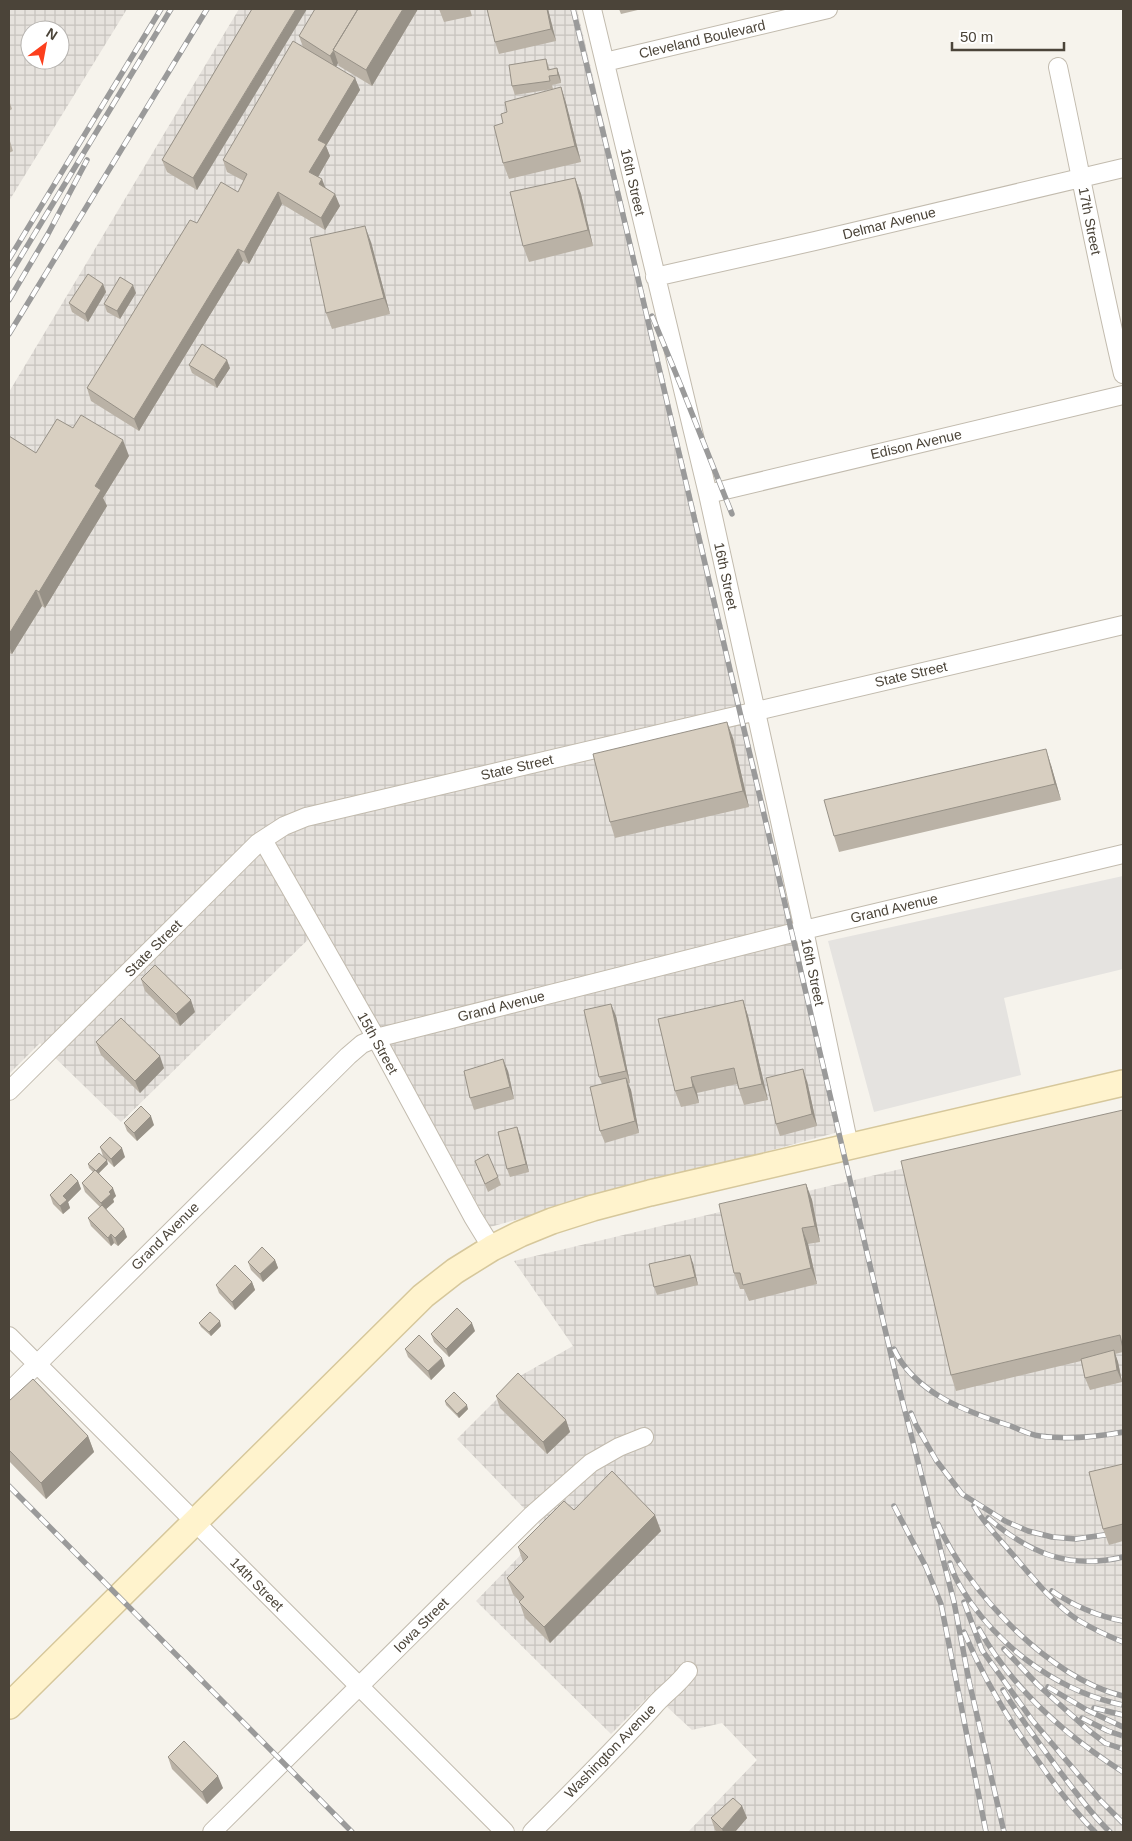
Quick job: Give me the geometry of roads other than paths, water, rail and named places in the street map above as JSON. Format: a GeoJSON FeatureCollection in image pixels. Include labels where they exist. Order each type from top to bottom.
{"type":"FeatureCollection","features":[{"type":"Feature","properties":{"kind":"main road"},"geometry":{"type":"LineString","coordinates":[[9,1706],[423,1296],[455,1271],[492,1248],[552,1221],[650,1193],[1123,1082]]}},
{"type":"Feature","properties":{"kind":"street","name":"16th Street"},"geometry":{"type":"LineString","coordinates":[[592,9],[708,494],[850,1146]]}},
{"type":"Feature","properties":{"kind":"street","name":"Cleveland Boulevard"},"geometry":{"type":"LineString","coordinates":[[605,62],[828,9]]}},
{"type":"Feature","properties":{"kind":"street","name":"17th Street"},"geometry":{"type":"LineString","coordinates":[[1058,68],[1082,177],[1103,288],[1123,374]]}},
{"type":"Feature","properties":{"kind":"street","name":"Delmar Avenue"},"geometry":{"type":"LineString","coordinates":[[655,277],[1123,168]]}},
{"type":"Feature","properties":{"kind":"street","name":"Edison Avenue"},"geometry":{"type":"LineString","coordinates":[[708,494],[1123,396]]}},
{"type":"Feature","properties":{"kind":"street","name":"State Street"},"geometry":{"type":"LineString","coordinates":[[9,1092],[263,840],[291,823],[328,811],[1123,625]]}},
{"type":"Feature","properties":{"kind":"street","name":"15th Street"},"geometry":{"type":"LineString","coordinates":[[263,840],[376,1038],[473,1217],[492,1248]]}},
{"type":"Feature","properties":{"kind":"street","name":"Grand Avenue"},"geometry":{"type":"LineString","coordinates":[[9,1392],[362,1044],[376,1038],[804,930],[1123,854]]}},
{"type":"Feature","properties":{"kind":"street","name":"14th Street"},"geometry":{"type":"LineString","coordinates":[[9,1336],[505,1832]]}},
{"type":"Feature","properties":{"kind":"street","name":"Iowa Street"},"geometry":{"type":"LineString","coordinates":[[212,1832],[532,1515],[591,1463],[619,1447],[644,1437]]}},
{"type":"Feature","properties":{"kind":"street","name":"Washington Avenue"},"geometry":{"type":"LineString","coordinates":[[532,1832],[688,1671]]}},
{"type":"Feature","properties":{"kind":"railway"},"geometry":{"type":"LineString","coordinates":[[9,259],[161,9]]}},
{"type":"Feature","properties":{"kind":"railway"},"geometry":{"type":"LineString","coordinates":[[9,276],[171,9]]}},
{"type":"Feature","properties":{"kind":"railway"},"geometry":{"type":"LineString","coordinates":[[9,334],[207,9]]}},
{"type":"Feature","properties":{"kind":"railway"},"geometry":{"type":"LineString","coordinates":[[573,9],[896,1376],[954,1602],[969,1681],[1004,1832]]}},
{"type":"Feature","properties":{"kind":"railway"},"geometry":{"type":"LineString","coordinates":[[9,300],[48,234],[87,160]]}},
{"type":"Feature","properties":{"kind":"railway"},"geometry":{"type":"LineString","coordinates":[[652,316],[732,514]]}},
{"type":"Feature","properties":{"kind":"railway"},"geometry":{"type":"LineString","coordinates":[[894,1349],[903,1365],[915,1378],[944,1399],[1033,1435],[1071,1438],[1123,1432]]}},
{"type":"Feature","properties":{"kind":"railway"},"geometry":{"type":"LineString","coordinates":[[911,1413],[936,1460],[962,1494],[1005,1521],[1028,1531],[1052,1537],[1076,1539],[1118,1533]]}},
{"type":"Feature","properties":{"kind":"railway"},"geometry":{"type":"LineString","coordinates":[[9,1486],[352,1832]]}},
{"type":"Feature","properties":{"kind":"railway"},"geometry":{"type":"LineString","coordinates":[[894,1506],[926,1567],[941,1604],[986,1832]]}},
{"type":"Feature","properties":{"kind":"railway"},"geometry":{"type":"LineString","coordinates":[[974,1506],[994,1533],[1059,1605],[1078,1620],[1123,1642]]}},
{"type":"Feature","properties":{"kind":"railway"},"geometry":{"type":"LineString","coordinates":[[988,1518],[1019,1541],[1051,1556],[1067,1560],[1085,1561],[1123,1557]]}},
{"type":"Feature","properties":{"kind":"railway"},"geometry":{"type":"LineString","coordinates":[[938,1524],[951,1550],[969,1577],[1014,1629],[1040,1652],[1067,1671],[1095,1686],[1123,1696]]}},
{"type":"Feature","properties":{"kind":"railway"},"geometry":{"type":"LineString","coordinates":[[950,1563],[956,1579],[971,1603],[1002,1639],[1019,1654],[1038,1668],[1079,1691],[1123,1705]]}},
{"type":"Feature","properties":{"kind":"railway"},"geometry":{"type":"LineString","coordinates":[[1052,1591],[1086,1610],[1123,1621]]}},
{"type":"Feature","properties":{"kind":"railway"},"geometry":{"type":"LineString","coordinates":[[964,1602],[982,1650],[1032,1720],[1100,1800],[1123,1823]]}},
{"type":"Feature","properties":{"kind":"railway"},"geometry":{"type":"LineString","coordinates":[[979,1629],[1008,1672],[1042,1710],[1081,1743],[1123,1772]]}},
{"type":"Feature","properties":{"kind":"railway"},"geometry":{"type":"LineString","coordinates":[[964,1632],[987,1681],[1015,1728],[1064,1796],[1095,1832]]}},
{"type":"Feature","properties":{"kind":"railway"},"geometry":{"type":"LineString","coordinates":[[1004,1649],[1038,1685],[1087,1729],[1105,1743],[1123,1749]]}},
{"type":"Feature","properties":{"kind":"railway"},"geometry":{"type":"LineString","coordinates":[[1048,1687],[1087,1710],[1123,1727]]}},
{"type":"Feature","properties":{"kind":"railway"},"geometry":{"type":"LineString","coordinates":[[1003,1690],[1058,1769],[1089,1810],[1110,1832]]}},
{"type":"Feature","properties":{"kind":"railway"},"geometry":{"type":"LineString","coordinates":[[1094,1708],[1123,1715]]}},
{"type":"Feature","properties":{"kind":"railway"},"geometry":{"type":"LineString","coordinates":[[1082,1718],[1123,1736]]}}]}
